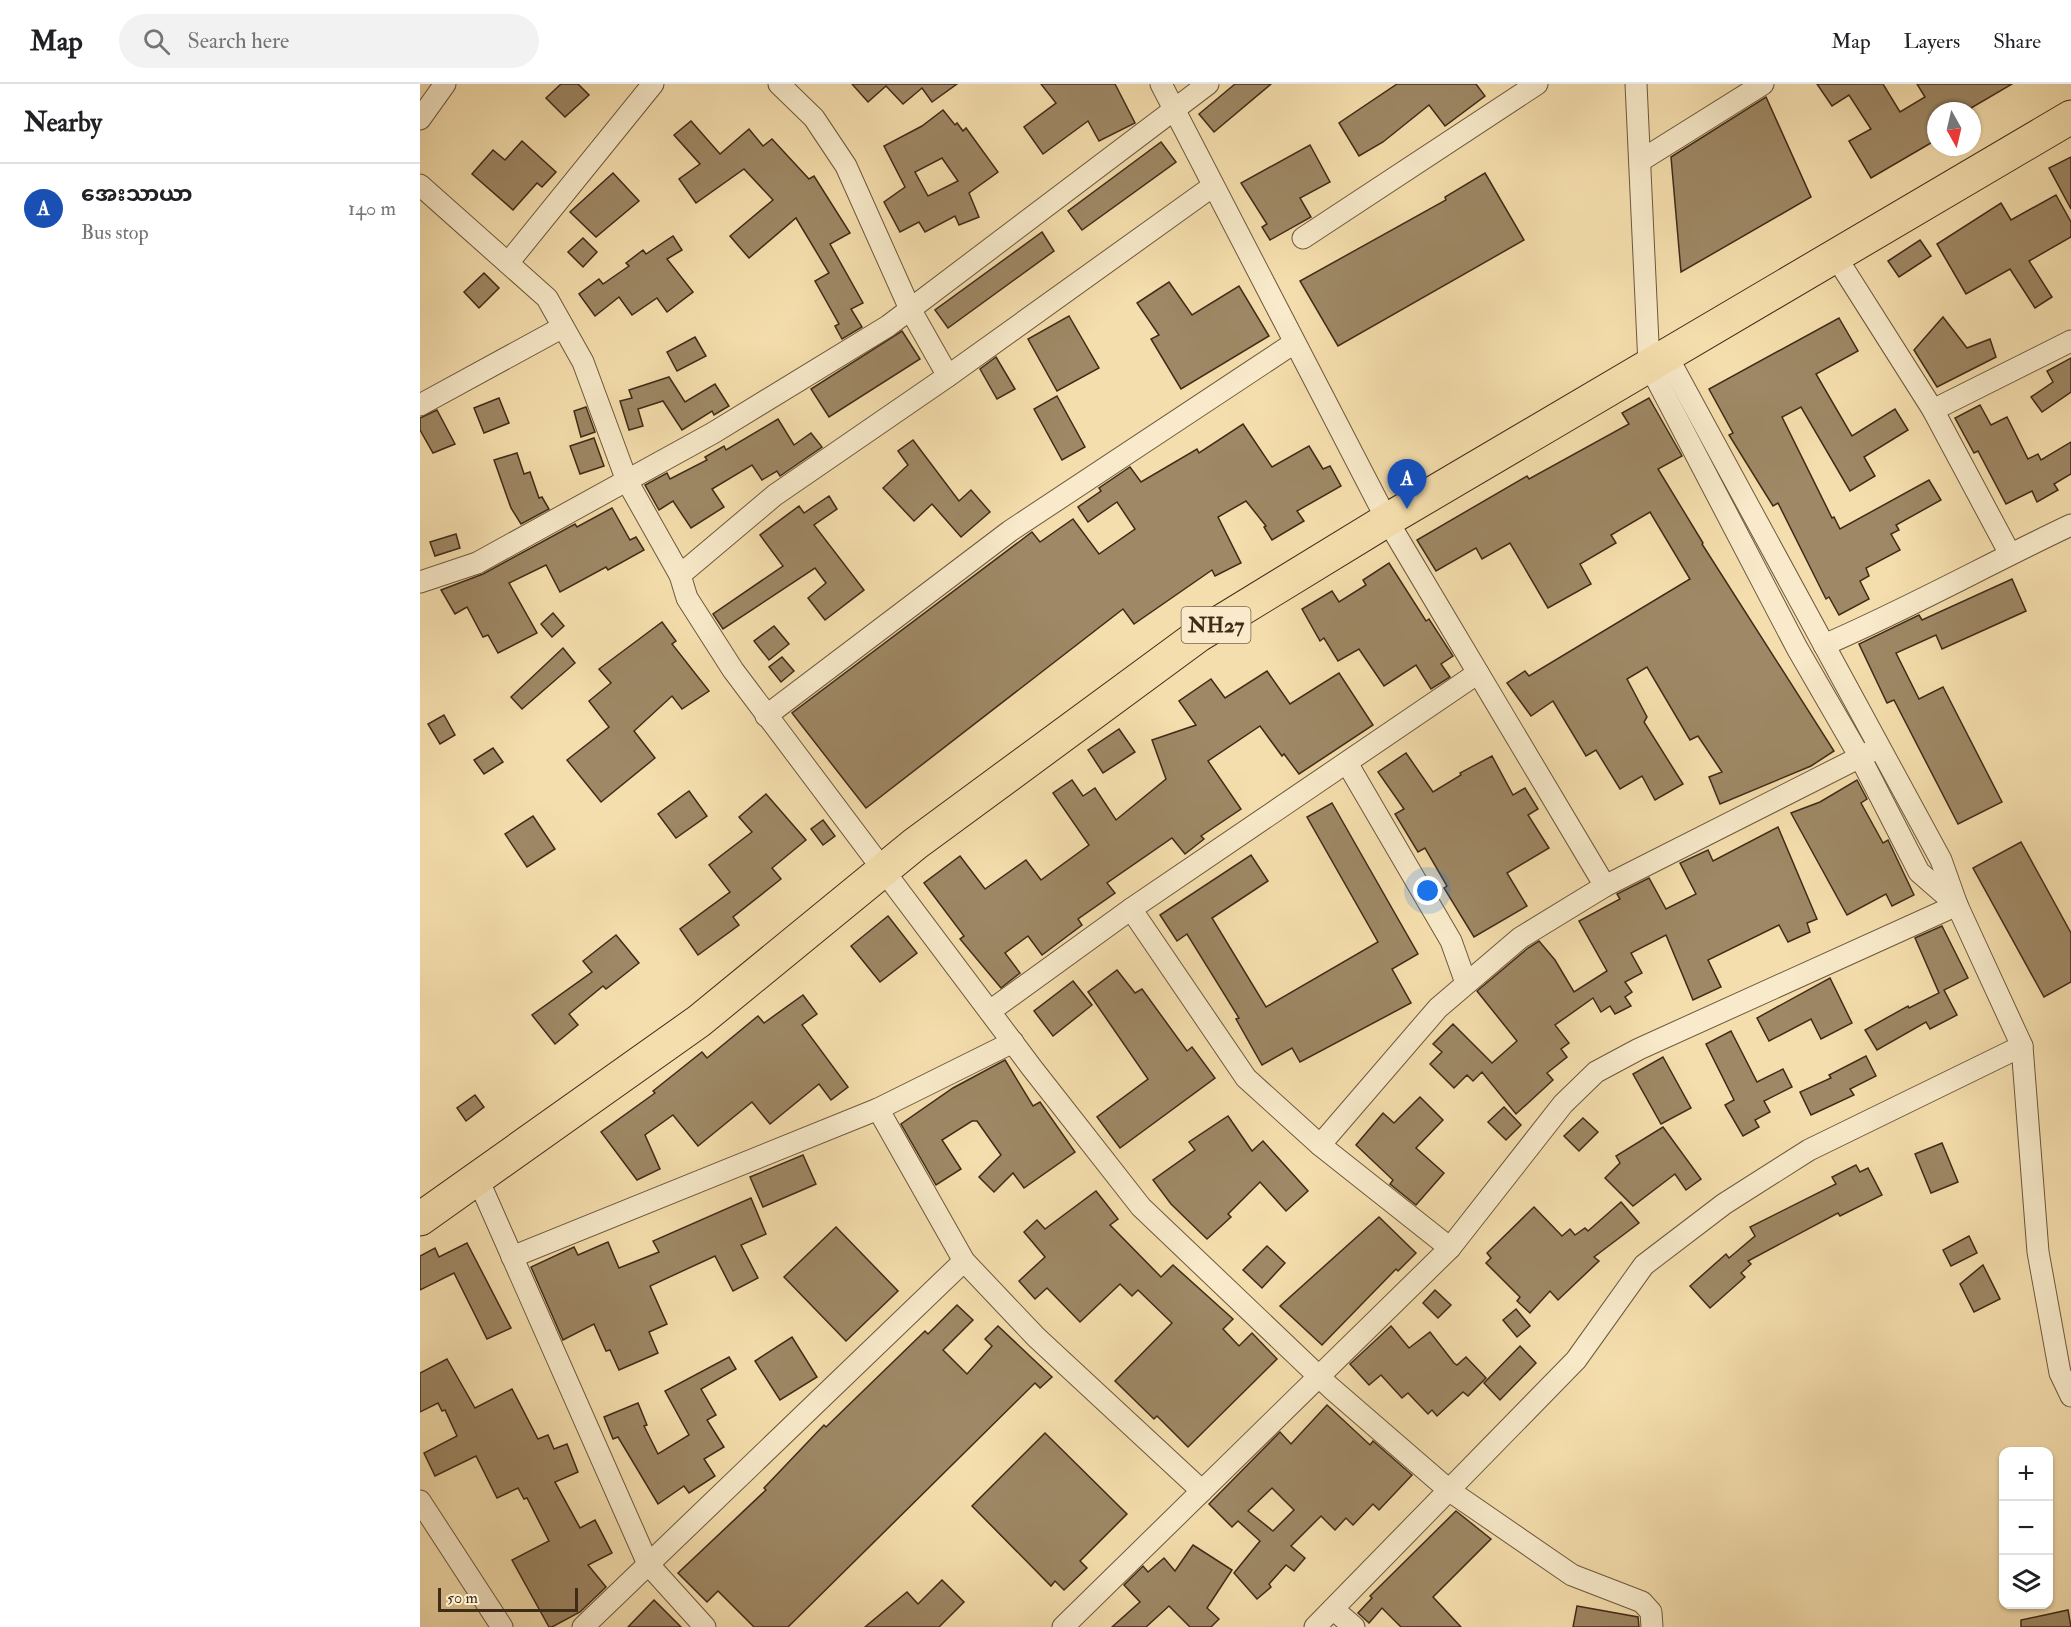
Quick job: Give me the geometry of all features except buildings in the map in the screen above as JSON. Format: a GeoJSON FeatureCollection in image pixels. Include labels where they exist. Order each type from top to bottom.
{"type":"FeatureCollection","features":[{"type":"Feature","properties":{"kind":"highway","name":"NH27"},"geometry":{"type":"LineString","coordinates":[[420,1219],[699,1020],[885,869],[1199,635],[1387,520],[2071,117]]}},
{"type":"Feature","properties":{"kind":"street"},"geometry":{"type":"LineString","coordinates":[[420,119],[445,84]]}},
{"type":"Feature","properties":{"kind":"street"},"geometry":{"type":"LineString","coordinates":[[508,263],[653,84]]}},
{"type":"Feature","properties":{"kind":"street"},"geometry":{"type":"LineString","coordinates":[[778,84],[814,118],[846,166],[910,309],[948,376]]}},
{"type":"Feature","properties":{"kind":"street"},"geometry":{"type":"LineString","coordinates":[[1161,84],[1387,520],[1605,886]]}},
{"type":"Feature","properties":{"kind":"street"},"geometry":{"type":"LineString","coordinates":[[420,582],[477,563],[627,481],[723,427],[888,326],[1208,84]]}},
{"type":"Feature","properties":{"kind":"street"},"geometry":{"type":"LineString","coordinates":[[1303,238],[1537,84]]}},
{"type":"Feature","properties":{"kind":"street"},"geometry":{"type":"LineString","coordinates":[[1636,84],[1640,161],[1658,360],[1797,648],[1860,757],[1919,872],[1957,905]]}},
{"type":"Feature","properties":{"kind":"street"},"geometry":{"type":"LineString","coordinates":[[1640,161],[1763,84]]}},
{"type":"Feature","properties":{"kind":"street"},"geometry":{"type":"LineString","coordinates":[[420,185],[547,298],[583,362],[627,481],[680,575],[687,598],[766,716],[1141,1207],[1319,1377],[1450,1491],[1572,1575],[1642,1602],[1652,1612],[1652,1627]]}},
{"type":"Feature","properties":{"kind":"street"},"geometry":{"type":"LineString","coordinates":[[680,575],[775,495],[948,376],[1213,186]]}},
{"type":"Feature","properties":{"kind":"street"},"geometry":{"type":"LineString","coordinates":[[1836,257],[1933,410],[2010,554]]}},
{"type":"Feature","properties":{"kind":"street"},"geometry":{"type":"LineString","coordinates":[[420,405],[563,327]]}},
{"type":"Feature","properties":{"kind":"street"},"geometry":{"type":"LineString","coordinates":[[1933,410],[2071,341]]}},
{"type":"Feature","properties":{"kind":"street"},"geometry":{"type":"LineString","coordinates":[[766,716],[1010,531],[1294,343]]}},
{"type":"Feature","properties":{"kind":"street"},"geometry":{"type":"LineString","coordinates":[[1658,360],[1824,645],[1941,860],[1957,905],[2022,1046],[2038,1252],[2060,1373],[2071,1396]]}},
{"type":"Feature","properties":{"kind":"street"},"geometry":{"type":"LineString","coordinates":[[1824,645],[1950,588],[2010,554],[2071,525]]}},
{"type":"Feature","properties":{"kind":"street"},"geometry":{"type":"LineString","coordinates":[[990,1011],[1131,909],[1478,673]]}},
{"type":"Feature","properties":{"kind":"street"},"geometry":{"type":"LineString","coordinates":[[1320,1145],[1438,1008],[1520,938],[1605,886],[1880,746]]}},
{"type":"Feature","properties":{"kind":"street"},"geometry":{"type":"LineString","coordinates":[[1347,763],[1451,941],[1466,983]]}},
{"type":"Feature","properties":{"kind":"street"},"geometry":{"type":"LineString","coordinates":[[1063,1627],[1450,1248],[1563,1104],[1596,1072],[1639,1048],[1957,905]]}},
{"type":"Feature","properties":{"kind":"street"},"geometry":{"type":"LineString","coordinates":[[1131,909],[1246,1078],[1320,1145],[1450,1248]]}},
{"type":"Feature","properties":{"kind":"street"},"geometry":{"type":"LineString","coordinates":[[512,1257],[878,1109],[1013,1042]]}},
{"type":"Feature","properties":{"kind":"street"},"geometry":{"type":"LineString","coordinates":[[1315,1627],[1576,1360],[1644,1265],[1724,1204],[1809,1150],[2022,1046]]}},
{"type":"Feature","properties":{"kind":"street"},"geometry":{"type":"LineString","coordinates":[[878,1109],[964,1261],[1036,1337],[1202,1491]]}},
{"type":"Feature","properties":{"kind":"street"},"geometry":{"type":"LineString","coordinates":[[477,1177],[648,1564],[705,1627]]}},
{"type":"Feature","properties":{"kind":"street"},"geometry":{"type":"LineString","coordinates":[[583,1627],[964,1261]]}},
{"type":"Feature","properties":{"kind":"street"},"geometry":{"type":"LineString","coordinates":[[420,1501],[502,1627]]}},
{"type":"Feature","properties":{"kind":"street"},"geometry":{"type":"LineString","coordinates":[[1333,1609],[1354,1627]]}},
{"type":"Feature","properties":{"kind":"place","name":"အေးသာယာ"},"geometry":{"type":"Point","coordinates":[1407,509]}}]}
